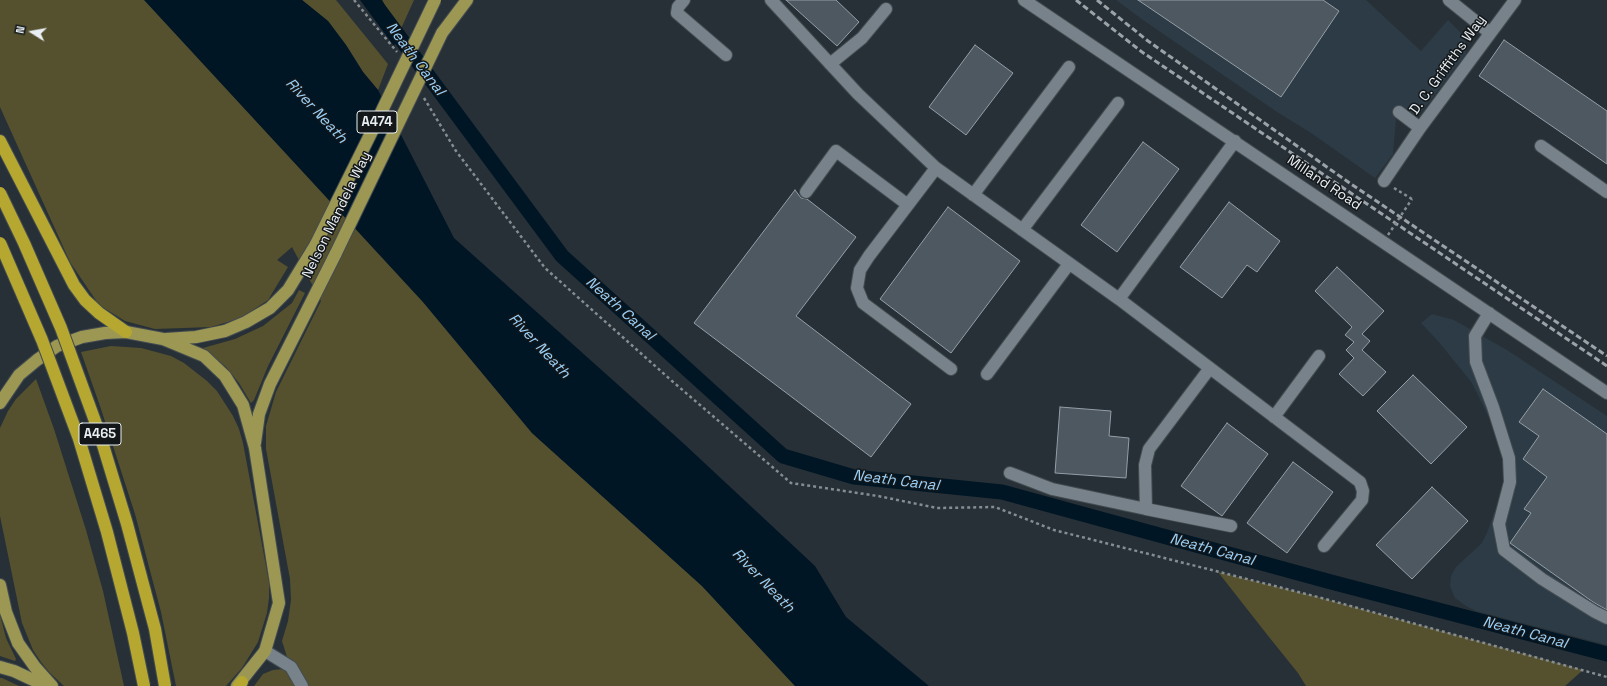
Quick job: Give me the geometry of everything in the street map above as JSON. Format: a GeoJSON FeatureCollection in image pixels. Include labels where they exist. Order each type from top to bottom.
{"type":"FeatureCollection","features":[{"type":"Feature","properties":{"kind":"highway"},"geometry":{"type":"LineString","coordinates":[[0,141],[74,285],[99,313],[126,332]]}},
{"type":"Feature","properties":{"kind":"highway","name":"A465"},"geometry":{"type":"LineString","coordinates":[[0,194],[24,243],[61,328],[99,432],[129,531],[155,629],[165,686]]}},
{"type":"Feature","properties":{"kind":"highway","name":"A465"},"geometry":{"type":"LineString","coordinates":[[0,243],[42,340],[79,439],[107,532],[133,633],[144,686]]}},
{"type":"Feature","properties":{"kind":"main road","name":"Nelson Mandela Way"},"geometry":{"type":"LineString","coordinates":[[254,448],[259,414],[270,384],[336,254],[458,0]]}},
{"type":"Feature","properties":{"kind":"main road"},"geometry":{"type":"LineString","coordinates":[[442,33],[467,0]]}},
{"type":"Feature","properties":{"kind":"main road","name":"Nelson Mandela Way"},"geometry":{"type":"LineString","coordinates":[[163,339],[196,337],[225,331],[246,322],[270,308],[288,290],[316,244],[434,1]]}},
{"type":"Feature","properties":{"kind":"main road"},"geometry":{"type":"LineString","coordinates":[[0,403],[19,375],[37,360],[58,346],[105,332],[126,332],[163,339],[204,356],[225,376],[243,405],[254,448],[279,603],[265,651],[239,685]]}},
{"type":"Feature","properties":{"kind":"main road"},"geometry":{"type":"LineString","coordinates":[[0,584],[6,612],[18,643],[35,667],[52,686]]}},
{"type":"Feature","properties":{"kind":"main road"},"geometry":{"type":"LineString","coordinates":[[0,667],[14,671],[46,686]]}},
{"type":"Feature","properties":{"kind":"street"},"geometry":{"type":"LineString","coordinates":[[684,0],[678,7],[678,13],[726,55]]}},
{"type":"Feature","properties":{"kind":"street"},"geometry":{"type":"LineString","coordinates":[[771,0],[879,116],[936,168],[1118,299],[1360,482],[1363,491],[1362,500],[1324,546]]}},
{"type":"Feature","properties":{"kind":"street","name":"Milland Road"},"geometry":{"type":"LineString","coordinates":[[1024,0],[1607,393]]}},
{"type":"Feature","properties":{"kind":"street"},"geometry":{"type":"LineString","coordinates":[[1449,0],[1490,33]]}},
{"type":"Feature","properties":{"kind":"street","name":"D. C. Griffiths Way"},"geometry":{"type":"LineString","coordinates":[[1384,181],[1420,128],[1515,0]]}},
{"type":"Feature","properties":{"kind":"street"},"geometry":{"type":"LineString","coordinates":[[830,64],[862,38],[886,8]]}},
{"type":"Feature","properties":{"kind":"street"},"geometry":{"type":"LineString","coordinates":[[973,195],[1069,67]]}},
{"type":"Feature","properties":{"kind":"street"},"geometry":{"type":"LineString","coordinates":[[1022,230],[1118,103]]}},
{"type":"Feature","properties":{"kind":"street","name":"D. C. Griffiths Way"},"geometry":{"type":"LineString","coordinates":[[1399,112],[1420,128]]}},
{"type":"Feature","properties":{"kind":"street"},"geometry":{"type":"LineString","coordinates":[[1118,299],[1235,141]]}},
{"type":"Feature","properties":{"kind":"street"},"geometry":{"type":"LineString","coordinates":[[1541,146],[1606,190]]}},
{"type":"Feature","properties":{"kind":"street"},"geometry":{"type":"LineString","coordinates":[[806,192],[836,151],[908,205]]}},
{"type":"Feature","properties":{"kind":"street"},"geometry":{"type":"LineString","coordinates":[[936,168],[860,270],[857,288],[862,303],[950,369]]}},
{"type":"Feature","properties":{"kind":"street"},"geometry":{"type":"LineString","coordinates":[[987,374],[1069,264]]}},
{"type":"Feature","properties":{"kind":"street"},"geometry":{"type":"LineString","coordinates":[[1489,313],[1475,336],[1476,362],[1493,407],[1509,458],[1510,482],[1499,524],[1504,550],[1542,579],[1607,618]]}},
{"type":"Feature","properties":{"kind":"street"},"geometry":{"type":"LineString","coordinates":[[1274,417],[1319,356]]}},
{"type":"Feature","properties":{"kind":"street"},"geometry":{"type":"LineString","coordinates":[[1146,509],[1145,465],[1149,449],[1210,368]]}},
{"type":"Feature","properties":{"kind":"street"},"geometry":{"type":"LineString","coordinates":[[1010,473],[1052,489],[1231,526]]}},
{"type":"Feature","properties":{"kind":"street"},"geometry":{"type":"LineString","coordinates":[[265,651],[291,667],[302,686]]}},
{"type":"Feature","properties":{"kind":"path"},"geometry":{"type":"LineString","coordinates":[[354,0],[398,53]]}},
{"type":"Feature","properties":{"kind":"path"},"geometry":{"type":"LineString","coordinates":[[424,98],[456,151],[545,268],[672,381],[791,483],[878,496],[937,508],[995,507],[1054,530],[1318,597],[1607,677]]}},
{"type":"Feature","properties":{"kind":"path"},"geometry":{"type":"LineString","coordinates":[[1384,181],[1412,199],[1388,235]]}},
{"type":"Feature","properties":{"kind":"shaded area"},"geometry":{"type":"Polygon","coordinates":[[[0,0],[145,0],[423,302],[532,433],[702,586],[795,686],[254,686],[263,674],[273,670],[283,669],[289,675],[290,680],[297,670],[287,657],[282,641],[288,621],[291,600],[290,579],[266,449],[266,426],[276,392],[321,301],[292,247],[277,260],[288,267],[268,300],[241,318],[211,327],[155,329],[125,321],[99,305],[70,262],[0,107],[0,0]]]}},
{"type":"Feature","properties":{"kind":"shaded area"},"geometry":{"type":"Polygon","coordinates":[[[302,0],[336,0],[388,64],[378,90],[363,72],[346,45],[328,21],[302,0]]]}},
{"type":"Feature","properties":{"kind":"shaded area"},"geometry":{"type":"Polygon","coordinates":[[[382,0],[414,0],[399,33],[392,21],[382,0]]]}},
{"type":"Feature","properties":{"kind":"shaded area"},"geometry":{"type":"Polygon","coordinates":[[[1116,0],[1366,0],[1421,51],[1448,20],[1460,32],[1464,39],[1467,47],[1466,54],[1420,114],[1417,115],[1404,109],[1396,119],[1393,154],[1375,178],[1116,0]]]}},
{"type":"Feature","properties":{"kind":"shaded area"},"geometry":{"type":"Polygon","coordinates":[[[299,290],[305,293],[268,366],[254,400],[251,403],[239,383],[226,367],[203,348],[235,339],[263,326],[292,303],[299,290]]]}},
{"type":"Feature","properties":{"kind":"shaded area"},"geometry":{"type":"Polygon","coordinates":[[[1432,314],[1454,320],[1507,350],[1607,416],[1607,645],[1476,611],[1455,598],[1450,586],[1451,576],[1456,567],[1482,543],[1501,500],[1507,470],[1494,428],[1472,383],[1438,341],[1421,323],[1432,314]]]}},
{"type":"Feature","properties":{"kind":"shaded area"},"geometry":{"type":"Polygon","coordinates":[[[111,346],[141,348],[171,356],[184,363],[217,391],[233,416],[239,429],[243,443],[269,582],[269,598],[267,613],[258,642],[242,668],[226,686],[176,686],[161,612],[135,514],[81,352],[111,346]]]}},
{"type":"Feature","properties":{"kind":"shaded area"},"geometry":{"type":"Polygon","coordinates":[[[36,379],[54,429],[86,530],[103,591],[124,686],[64,686],[50,673],[33,650],[22,623],[0,516],[0,428],[8,411],[16,399],[36,379]]]}},
{"type":"Feature","properties":{"kind":"shaded area"},"geometry":{"type":"Polygon","coordinates":[[[1218,572],[1318,597],[1583,670],[1565,686],[1306,686],[1298,673],[1218,572]]]}},
{"type":"Feature","properties":{"kind":"shaded area"},"geometry":{"type":"Polygon","coordinates":[[[0,615],[6,638],[16,659],[15,661],[0,656],[0,615]]]}},
{"type":"Feature","properties":{"kind":"shaded area"},"geometry":{"type":"Polygon","coordinates":[[[0,678],[2,678],[19,686],[0,686],[0,678]]]}},
{"type":"Feature","properties":{"kind":"water","name":"River Neath"},"geometry":{"type":"Polygon","coordinates":[[[144,0],[302,0],[328,21],[346,45],[363,72],[378,90],[454,238],[682,442],[815,566],[846,617],[929,686],[795,686],[702,586],[532,433],[423,302],[144,0]]]}},
{"type":"Feature","properties":{"kind":"water"},"geometry":{"type":"Polygon","coordinates":[[[360,0],[382,0],[399,33],[394,46],[360,0]]]}},
{"type":"Feature","properties":{"kind":"building"},"geometry":{"type":"Polygon","coordinates":[[[786,0],[836,0],[859,22],[837,46],[786,0]]]}},
{"type":"Feature","properties":{"kind":"building"},"geometry":{"type":"Polygon","coordinates":[[[1138,0],[1323,0],[1339,11],[1281,97],[1138,0]]]}},
{"type":"Feature","properties":{"kind":"building"},"geometry":{"type":"Polygon","coordinates":[[[1504,40],[1607,111],[1607,164],[1479,76],[1504,40]]]}},
{"type":"Feature","properties":{"kind":"building"},"geometry":{"type":"Polygon","coordinates":[[[975,45],[1013,73],[966,135],[929,107],[975,45]]]}},
{"type":"Feature","properties":{"kind":"building"},"geometry":{"type":"Polygon","coordinates":[[[1143,142],[1179,169],[1117,252],[1081,225],[1143,142]]]}},
{"type":"Feature","properties":{"kind":"building"},"geometry":{"type":"Polygon","coordinates":[[[795,190],[801,198],[807,199],[856,237],[796,316],[911,404],[871,457],[694,323],[795,190]]]}},
{"type":"Feature","properties":{"kind":"building"},"geometry":{"type":"Polygon","coordinates":[[[1229,202],[1280,241],[1257,272],[1247,265],[1222,298],[1180,267],[1229,202]]]}},
{"type":"Feature","properties":{"kind":"building"},"geometry":{"type":"Polygon","coordinates":[[[948,207],[1020,261],[951,353],[880,299],[948,207]]]}},
{"type":"Feature","properties":{"kind":"building"},"geometry":{"type":"Polygon","coordinates":[[[1337,267],[1384,311],[1362,334],[1370,341],[1362,350],[1386,372],[1363,396],[1339,374],[1354,358],[1346,350],[1354,342],[1345,335],[1352,327],[1315,291],[1337,267]]]}},
{"type":"Feature","properties":{"kind":"building"},"geometry":{"type":"Polygon","coordinates":[[[1413,375],[1467,427],[1431,464],[1377,411],[1413,375]]]}},
{"type":"Feature","properties":{"kind":"building"},"geometry":{"type":"Polygon","coordinates":[[[1543,389],[1607,434],[1607,610],[1593,602],[1510,543],[1531,513],[1524,509],[1547,477],[1523,459],[1539,436],[1519,422],[1543,389]]]}},
{"type":"Feature","properties":{"kind":"building"},"geometry":{"type":"Polygon","coordinates":[[[1060,407],[1111,411],[1109,436],[1129,438],[1126,478],[1055,473],[1060,407]]]}},
{"type":"Feature","properties":{"kind":"building"},"geometry":{"type":"Polygon","coordinates":[[[1227,423],[1268,454],[1222,516],[1181,486],[1227,423]]]}},
{"type":"Feature","properties":{"kind":"building"},"geometry":{"type":"Polygon","coordinates":[[[1293,462],[1333,492],[1287,553],[1247,523],[1293,462]]]}},
{"type":"Feature","properties":{"kind":"building"},"geometry":{"type":"Polygon","coordinates":[[[1432,487],[1468,521],[1412,579],[1376,545],[1432,487]]]}},
{"type":"Feature","properties":{"kind":"waterway","name":"Neath Canal"},"geometry":{"type":"LineString","coordinates":[[372,0],[562,256],[783,456],[854,477],[1002,492],[1331,582],[1607,654]]}},
{"type":"Feature","properties":{"kind":"railway"},"geometry":{"type":"LineString","coordinates":[[1076,0],[1142,52],[1607,366]]}},
{"type":"Feature","properties":{"kind":"railway"},"geometry":{"type":"LineString","coordinates":[[1097,0],[1148,41],[1351,184],[1607,356]]}}]}
